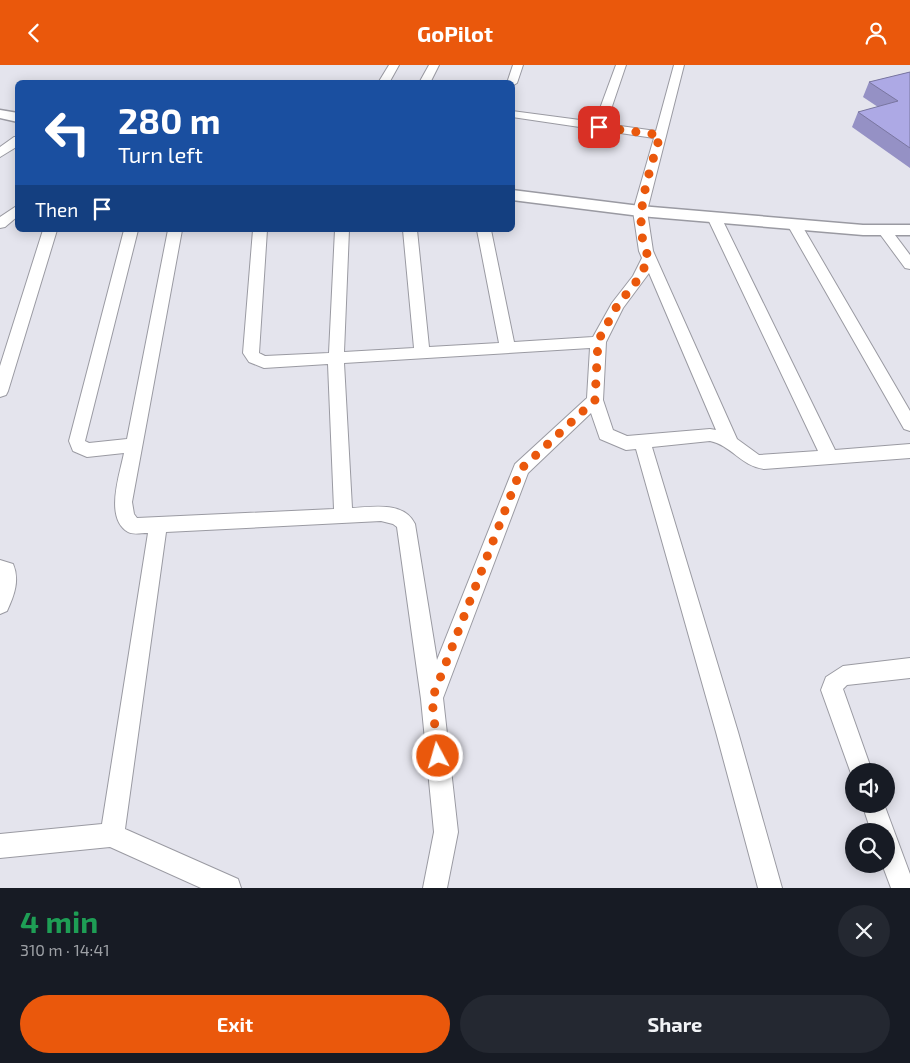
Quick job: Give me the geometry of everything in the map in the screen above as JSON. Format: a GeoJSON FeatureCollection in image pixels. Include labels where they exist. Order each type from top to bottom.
{"type":"FeatureCollection","features":[{"type":"Feature","properties":{"kind":"street"},"geometry":{"type":"LineString","coordinates":[[385,80],[394,65]]}},
{"type":"Feature","properties":{"kind":"street"},"geometry":{"type":"LineString","coordinates":[[426,80],[434,65]]}},
{"type":"Feature","properties":{"kind":"street"},"geometry":{"type":"LineString","coordinates":[[513,80],[518,65]]}},
{"type":"Feature","properties":{"kind":"street"},"geometry":{"type":"LineString","coordinates":[[599,127],[620,65]]}},
{"type":"Feature","properties":{"kind":"street"},"geometry":{"type":"LineString","coordinates":[[679,65],[640,211],[646,251],[731,444]]}},
{"type":"Feature","properties":{"kind":"street"},"geometry":{"type":"LineString","coordinates":[[515,114],[660,135]]}},
{"type":"Feature","properties":{"kind":"street"},"geometry":{"type":"LineString","coordinates":[[0,115],[15,118]]}},
{"type":"Feature","properties":{"kind":"street"},"geometry":{"type":"LineString","coordinates":[[0,153],[15,142]]}},
{"type":"Feature","properties":{"kind":"street"},"geometry":{"type":"LineString","coordinates":[[515,195],[640,211],[794,224],[910,230]]}},
{"type":"Feature","properties":{"kind":"street"},"geometry":{"type":"LineString","coordinates":[[0,224],[15,212]]}},
{"type":"Feature","properties":{"kind":"street"},"geometry":{"type":"LineString","coordinates":[[714,217],[830,458]]}},
{"type":"Feature","properties":{"kind":"street"},"geometry":{"type":"LineString","coordinates":[[794,224],[910,425]]}},
{"type":"Feature","properties":{"kind":"street"},"geometry":{"type":"LineString","coordinates":[[884,230],[910,265]]}},
{"type":"Feature","properties":{"kind":"street"},"geometry":{"type":"LineString","coordinates":[[0,391],[49,232]]}},
{"type":"Feature","properties":{"kind":"street"},"geometry":{"type":"LineString","coordinates":[[130,232],[78,441],[79,446],[88,450],[134,445]]}},
{"type":"Feature","properties":{"kind":"street"},"geometry":{"type":"LineString","coordinates":[[175,232],[123,502],[125,517],[134,526],[381,514],[398,517],[406,524],[432,699],[446,832],[435,888]]}},
{"type":"Feature","properties":{"kind":"street"},"geometry":{"type":"LineString","coordinates":[[260,232],[251,353],[253,357],[264,362],[598,341]]}},
{"type":"Feature","properties":{"kind":"street"},"geometry":{"type":"LineString","coordinates":[[342,232],[336,358],[343,516]]}},
{"type":"Feature","properties":{"kind":"street"},"geometry":{"type":"LineString","coordinates":[[410,232],[422,352]]}},
{"type":"Feature","properties":{"kind":"street"},"geometry":{"type":"LineString","coordinates":[[484,232],[507,347]]}},
{"type":"Feature","properties":{"kind":"street"},"geometry":{"type":"LineString","coordinates":[[649,258],[639,278],[617,306],[598,341],[595,400],[606,434],[626,443],[710,435],[722,437],[755,461],[764,462],[910,451]]}},
{"type":"Feature","properties":{"kind":"street"},"geometry":{"type":"LineString","coordinates":[[432,699],[521,469],[595,400]]}},
{"type":"Feature","properties":{"kind":"street"},"geometry":{"type":"LineString","coordinates":[[642,441],[727,732],[770,888]]}},
{"type":"Feature","properties":{"kind":"street"},"geometry":{"type":"LineString","coordinates":[[112,835],[158,525]]}},
{"type":"Feature","properties":{"kind":"street"},"geometry":{"type":"LineString","coordinates":[[0,568],[6,570],[8,575],[0,605]]}},
{"type":"Feature","properties":{"kind":"street"},"geometry":{"type":"LineString","coordinates":[[858,763],[832,690],[833,685],[843,676],[910,668]]}},
{"type":"Feature","properties":{"kind":"street"},"geometry":{"type":"LineString","coordinates":[[0,846],[112,835],[229,888]]}},
{"type":"Feature","properties":{"kind":"street"},"geometry":{"type":"LineString","coordinates":[[895,864],[904,888]]}},
{"type":"Feature","properties":{"kind":"building"},"geometry":{"type":"Polygon","coordinates":[[[910,72],[910,148],[858,112],[898,101],[869,82],[910,72]]]}},
{"type":"Feature","properties":{"kind":"route"},"geometry":{"type":"LineString","coordinates":[[438,756],[432,699],[521,469],[595,400],[598,341],[617,306],[639,278],[649,258],[646,251],[640,211],[660,135],[599,127]]}}]}
